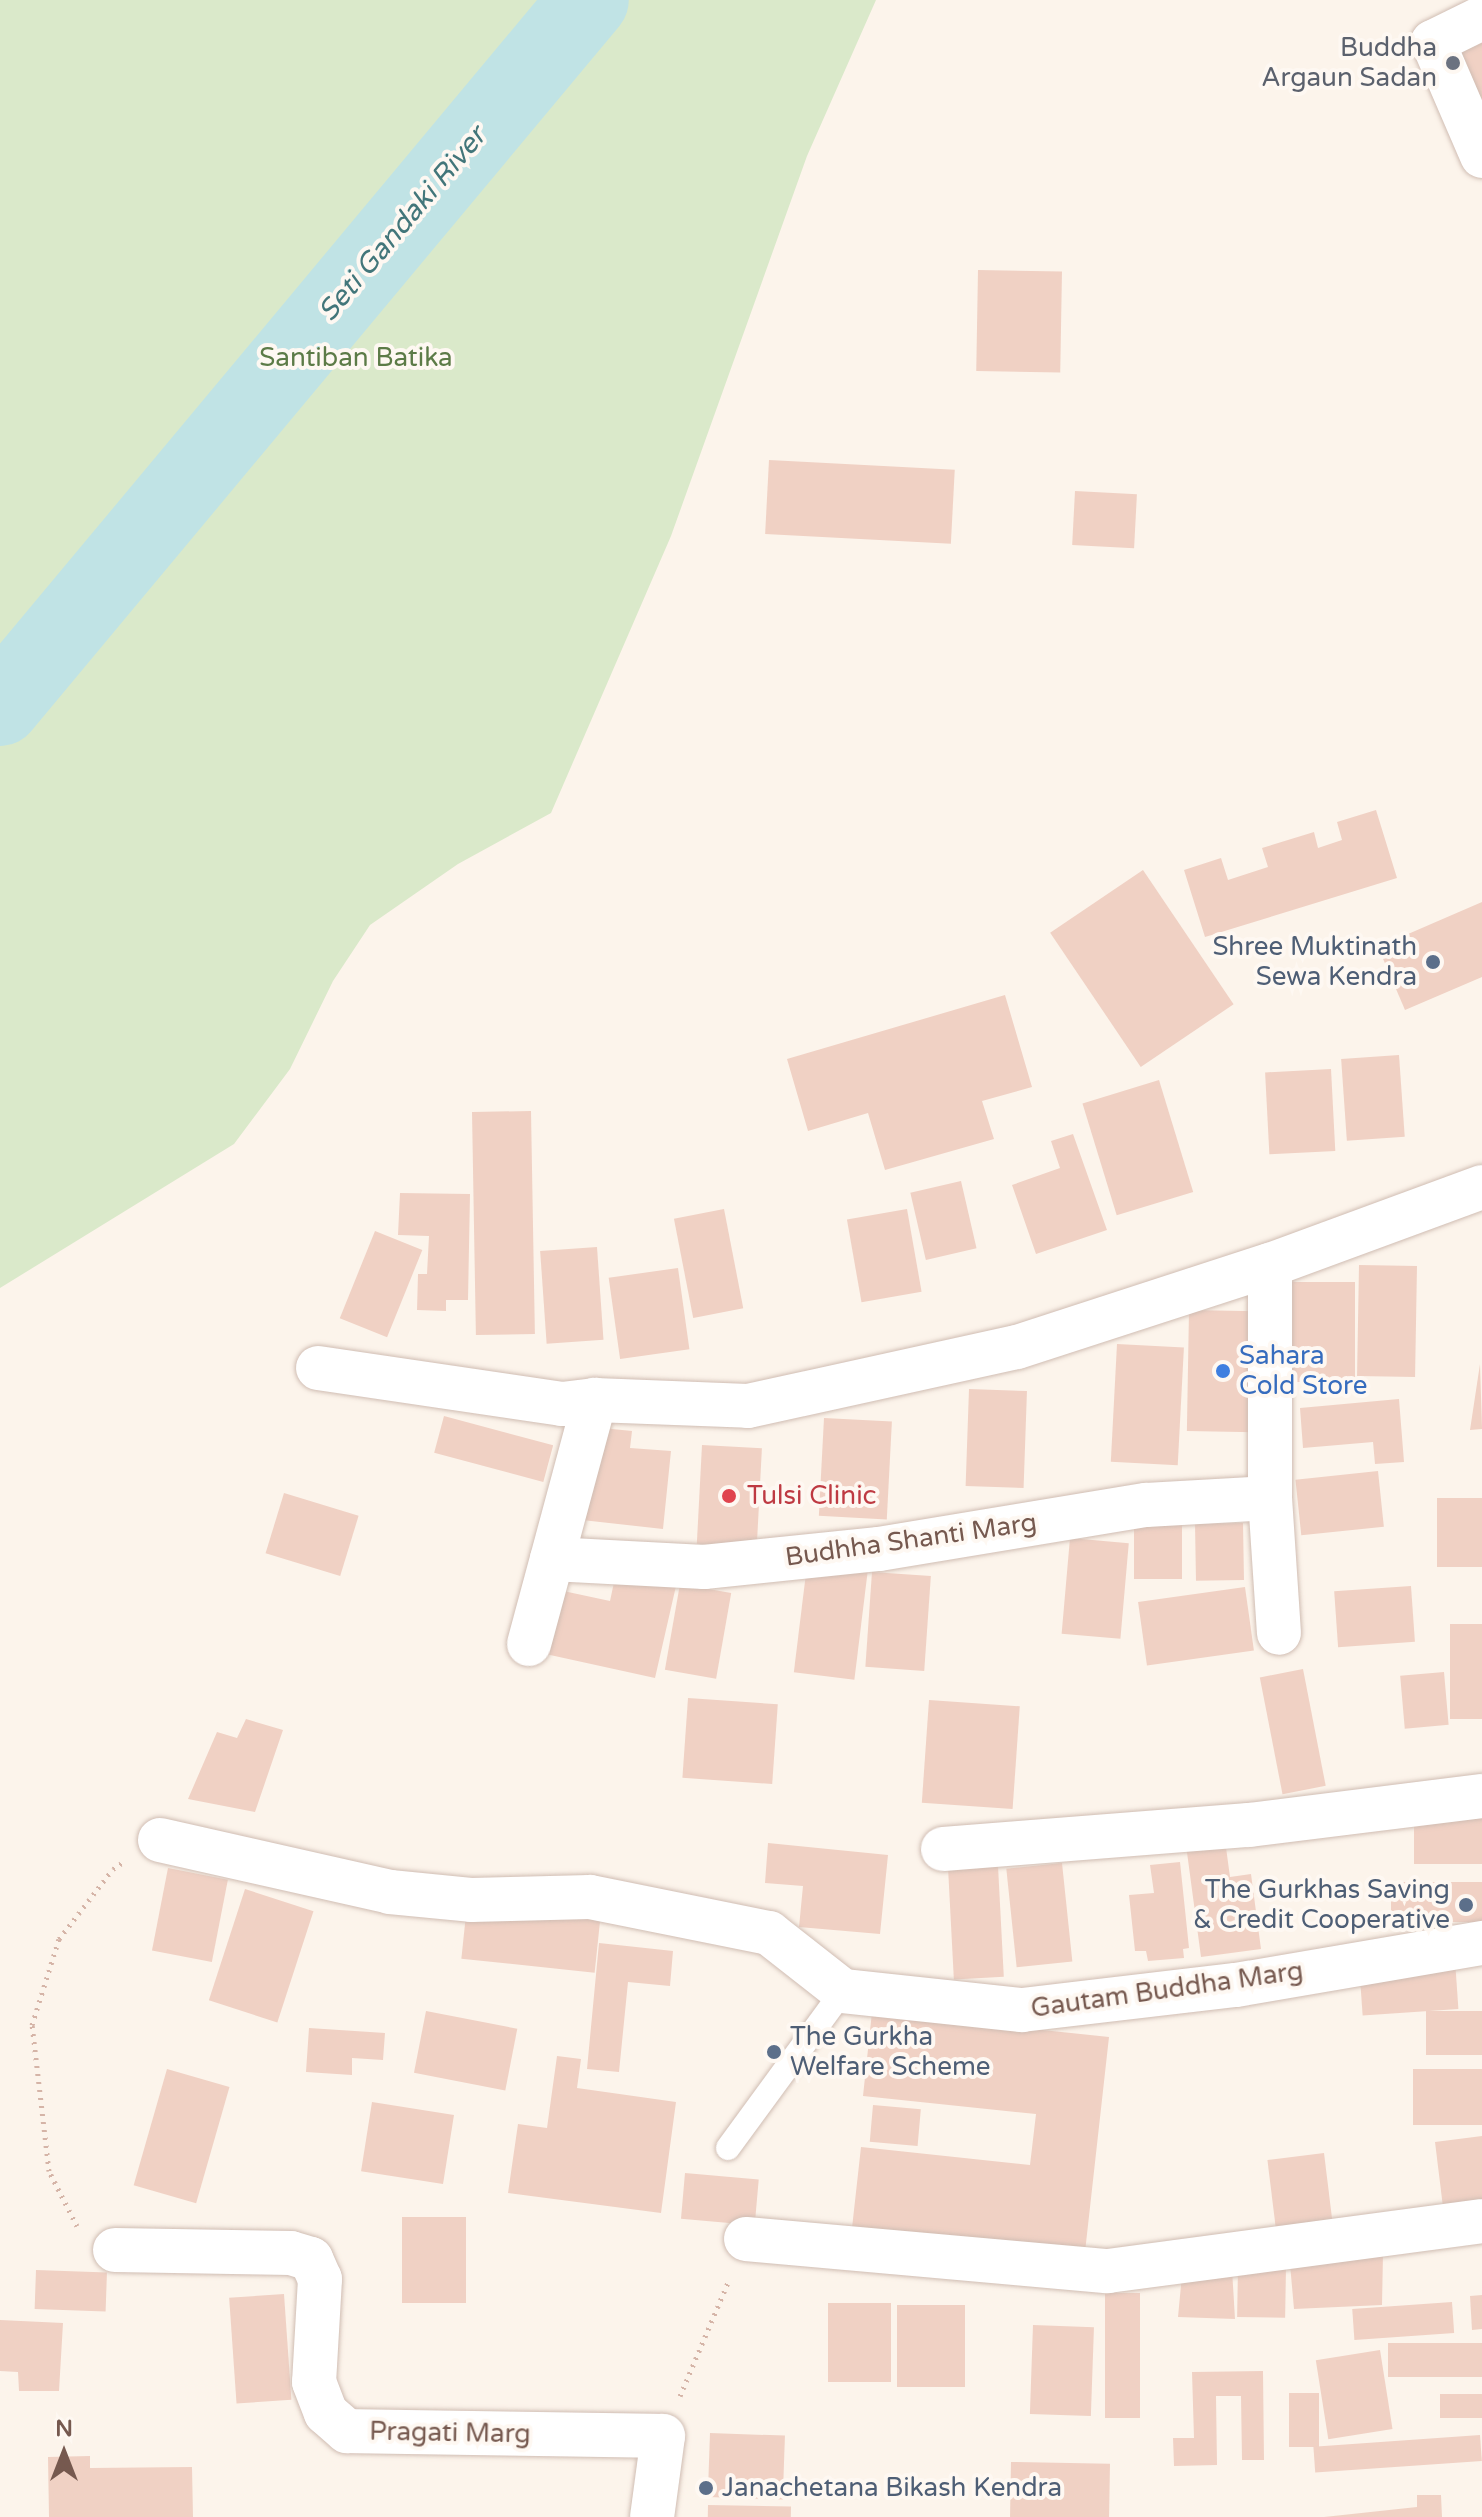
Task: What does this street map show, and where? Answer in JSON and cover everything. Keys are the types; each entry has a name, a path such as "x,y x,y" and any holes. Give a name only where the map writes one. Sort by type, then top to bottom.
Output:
{"street":[{"path":"1482,18 1433,42 1482,156"},
{"path":"318,1368 562,1404 595,1400 748,1406 1017,1347 1270,1265 1482,1187"},
{"path":"1270,1265 1270,1498 1279,1633"},
{"path":"529,1644 595,1400"},
{"name":"Budhha Shanti Marg","path":"552,1559 704,1567 879,1549 1146,1505 1270,1498"},
{"path":"943,1849 1249,1825 1482,1796"},
{"path":"160,1840 390,1892 471,1900 590,1897 769,1933 843,1991"},
{"name":"Gautam Buddha Marg","path":"843,1991 1022,2010 1236,1985 1422,1949 1482,1943"},
{"path":"746,2239 1108,2271 1482,2221"},
{"name":"Pragati Marg","path":"115,2250 291,2253 311,2259 320,2279 314,2382 326,2413 347,2431 663,2436"},
{"path":"652,2517 663,2436"}],"lane":[{"path":"728,2148 843,1991"}],"path":[{"path":"115,2250 75,2225 49,2171 32,2025 59,1939 113,1869 160,1840"},
{"path":"663,2436 746,2239"}],"green space":[{"name":"Santiban Batika","path":"0,0 876,0 807,156 671,536 551,813 458,864 370,925 333,981 290,1069 234,1144 0,1288"}],"building":[{"path":"1482,32 1482,123 1450,45"},
{"path":"978,270 1062,271 1060,372 976,371"},
{"path":"769,460 955,470 951,544 765,534"},
{"path":"1075,491 1137,494 1134,548 1072,545"},
{"path":"1376,810 1397,878 1205,937 1184,870 1221,858 1228,880 1268,867 1262,848 1314,832 1318,848 1342,840 1337,822"},
{"path":"1143,870 1234,1004 1141,1067 1050,933"},
{"name":"Shree Muktinath Sewa Kendra","path":"1482,902 1482,977 1405,1010 1378,947"},
{"path":"1005,995 1032,1087 982,1101 994,1139 885,1170 868,1113 808,1131 787,1059"},
{"path":"1399,1055 1405,1137 1347,1141 1341,1059"},
{"path":"1331,1069 1335,1151 1269,1154 1265,1072"},
{"path":"1159,1080 1193,1192 1117,1215 1082,1103"},
{"path":"531,1111 535,1334 476,1335 472,1112"},
{"path":"1073,1134 1107,1230 1036,1254 1012,1185 1060,1168 1051,1141"},
{"path":"961,1181 977,1248 926,1260 910,1193"},
{"path":"400,1193 470,1194 468,1300 446,1300 446,1311 417,1310 418,1274 427,1274 429,1236 398,1235"},
{"path":"724,1209 743,1308 693,1318 674,1219"},
{"path":"907,1209 922,1292 862,1302 847,1220"},
{"path":"375,1231 422,1250 387,1337 340,1318"},
{"path":"597,1247 603,1340 547,1344 540,1251"},
{"path":"1359,1265 1417,1266 1415,1377 1357,1376"},
{"path":"678,1268 689,1349 620,1359 609,1278"},
{"path":"1290,1282 1355,1282 1355,1382 1290,1382"},
{"name":"Sahara Cold Store","path":"1189,1310 1257,1311 1255,1432 1187,1431"},
{"path":"1117,1344 1184,1348 1178,1465 1111,1462"},
{"path":"1480,1364 1482,1429 1470,1430"},
{"path":"969,1389 1027,1391 1024,1488 966,1486"},
{"path":"1399,1399 1404,1462 1375,1464 1373,1442 1303,1448 1300,1408"},
{"path":"444,1416 553,1445 543,1482 434,1453"},
{"path":"824,1418 892,1422 887,1519 819,1516"},
{"path":"592,1427 632,1431 630,1448 671,1451 663,1529 582,1520"},
{"name":"Tulsi Clinic","path":"702,1445 762,1448 757,1547 697,1544"},
{"path":"1378,1471 1384,1527 1301,1535 1295,1480"},
{"path":"284,1493 359,1516 340,1576 266,1553"},
{"path":"1437,1498 1482,1498 1482,1567 1437,1567"},
{"path":"1134,1519 1182,1519 1182,1579 1134,1579"},
{"path":"1243,1523 1244,1580 1196,1581 1195,1524"},
{"path":"1070,1538 1129,1543 1120,1639 1062,1634"},
{"path":"807,1565 868,1572 854,1680 794,1672"},
{"path":"872,1572 931,1576 924,1671 865,1667"},
{"path":"616,1573 676,1586 655,1678 541,1653 554,1589 610,1601"},
{"path":"680,1584 731,1593 716,1679 665,1670"},
{"path":"1411,1586 1415,1642 1338,1647 1334,1591"},
{"path":"1245,1587 1254,1650 1147,1665 1138,1602"},
{"path":"1450,1624 1482,1624 1482,1719 1450,1719"},
{"path":"1303,1669 1326,1786 1283,1794 1260,1677"},
{"path":"1444,1672 1449,1725 1405,1729 1400,1676"},
{"path":"688,1698 778,1704 772,1784 682,1778"},
{"path":"929,1700 1020,1706 1013,1809 922,1803"},
{"path":"246,1719 283,1730 255,1812 188,1799 217,1732 237,1738"},
{"path":"1414,1808 1482,1808 1482,1864 1414,1864"},
{"path":"1225,1840 1230,1877 1251,1874 1261,1949 1201,1957 1186,1845"},
{"path":"768,1843 888,1855 880,1934 799,1927 803,1886 765,1883"},
{"path":"1180,1862 1189,1948 1183,1949 1184,1958 1148,1961 1146,1951 1135,1951 1129,1895 1154,1893 1150,1865"},
{"path":"1062,1863 1072,1961 1017,1967 1006,1869"},
{"path":"998,1866 1004,1977 954,1979 948,1869"},
{"path":"168,1868 228,1880 212,1962 152,1950"},
{"path":"1391,1882 1482,1882 1482,1922 1391,1922"},
{"path":"245,1889 313,1911 277,2023 209,2000"},
{"path":"467,1905 600,1919 595,1973 461,1959"},
{"path":"599,1943 673,1951 670,1986 628,1982 619,2072 587,2069"},
{"path":"1455,1960 1458,2009 1363,2016 1359,1967"},
{"path":"426,2011 517,2029 505,2091 414,2073"},
{"path":"1426,2011 1482,2011 1482,2055 1426,2055"},
{"path":"872,2012 1109,2037 1085,2252 852,2228 861,2147 1030,2165 1036,2114 863,2096"},
{"path":"309,2028 385,2033 383,2060 352,2058 352,2075 306,2072"},
{"path":"557,2056 581,2059 577,2088 676,2102 661,2213 508,2193 518,2124 547,2128"},
{"path":"167,2069 229,2087 196,2203 134,2185"},
{"path":"1413,2069 1482,2069 1482,2125 1413,2125"},
{"path":"372,2102 454,2115 443,2184 361,2171"},
{"path":"873,2105 921,2109 918,2146 870,2142"},
{"path":"1482,2136 1482,2202 1443,2207 1435,2142"},
{"path":"1324,2153 1332,2220 1276,2227 1267,2160"},
{"path":"685,2173 759,2179 755,2225 681,2219"},
{"path":"402,2217 466,2217 466,2303 402,2303"},
{"path":"1383,2254 1382,2305 1294,2309 1290,2264"},
{"path":"1238,2267 1286,2268 1285,2318 1237,2317"},
{"path":"1232,2269 1235,2319 1178,2317 1182,2275"},
{"path":"36,2270 107,2272 106,2311 35,2309"},
{"path":"1105,2293 1140,2293 1140,2418 1105,2418"},
{"path":"284,2294 291,2400 237,2404 229,2298"},
{"path":"1482,2295 1482,2329 1472,2330 1470,2296"},
{"path":"1452,2302 1454,2333 1354,2340 1352,2309"},
{"path":"828,2303 891,2303 891,2382 828,2382"},
{"path":"897,2305 965,2305 965,2387 897,2387"},
{"path":"0,2320 63,2323 59,2391 19,2391 18,2372 0,2371"},
{"path":"1033,2325 1094,2327 1091,2416 1030,2414"},
{"path":"1388,2343 1482,2343 1482,2377 1388,2377"},
{"path":"1380,2350 1393,2429 1328,2439 1316,2360"},
{"path":"1263,2371 1264,2460 1242,2460 1241,2396 1216,2396 1217,2465 1174,2466 1173,2438 1194,2438 1192,2372"},
{"path":"1289,2393 1319,2393 1319,2447 1289,2447"},
{"path":"1440,2394 1482,2394 1482,2418 1440,2418"},
{"path":"710,2433 785,2436 783,2500 708,2497"},
{"path":"1480,2435 1482,2461 1315,2473 1313,2447"},
{"path":"90,2456 90,2468 192,2467 193,2517 49,2517 48,2457"},
{"path":"1011,2462 1110,2464 1109,2517 1010,2517"},
{"path":"1417,2495 1441,2495 1442,2517 1324,2517 1417,2507"},
{"path":"708,2505 791,2506 791,2517 708,2517"}],"waterway":[{"name":"Seti Gandaki River","path":"0,706 589,0"}],"place":[{"name":"Buddha Argaun Sadan","path":"1453,63"},
{"name":"Shree Muktinath Sewa Kendra","path":"1433,962"},
{"name":"Sahara Cold Store","path":"1223,1371"},
{"name":"Tulsi Clinic","path":"729,1496"},
{"name":"The Gurkhas Saving & Credit Cooperative","path":"1466,1905"},
{"name":"The Gurkha Welfare Scheme","path":"774,2052"},
{"name":"Janachetana Bikash Kendra","path":"706,2488"}]}
